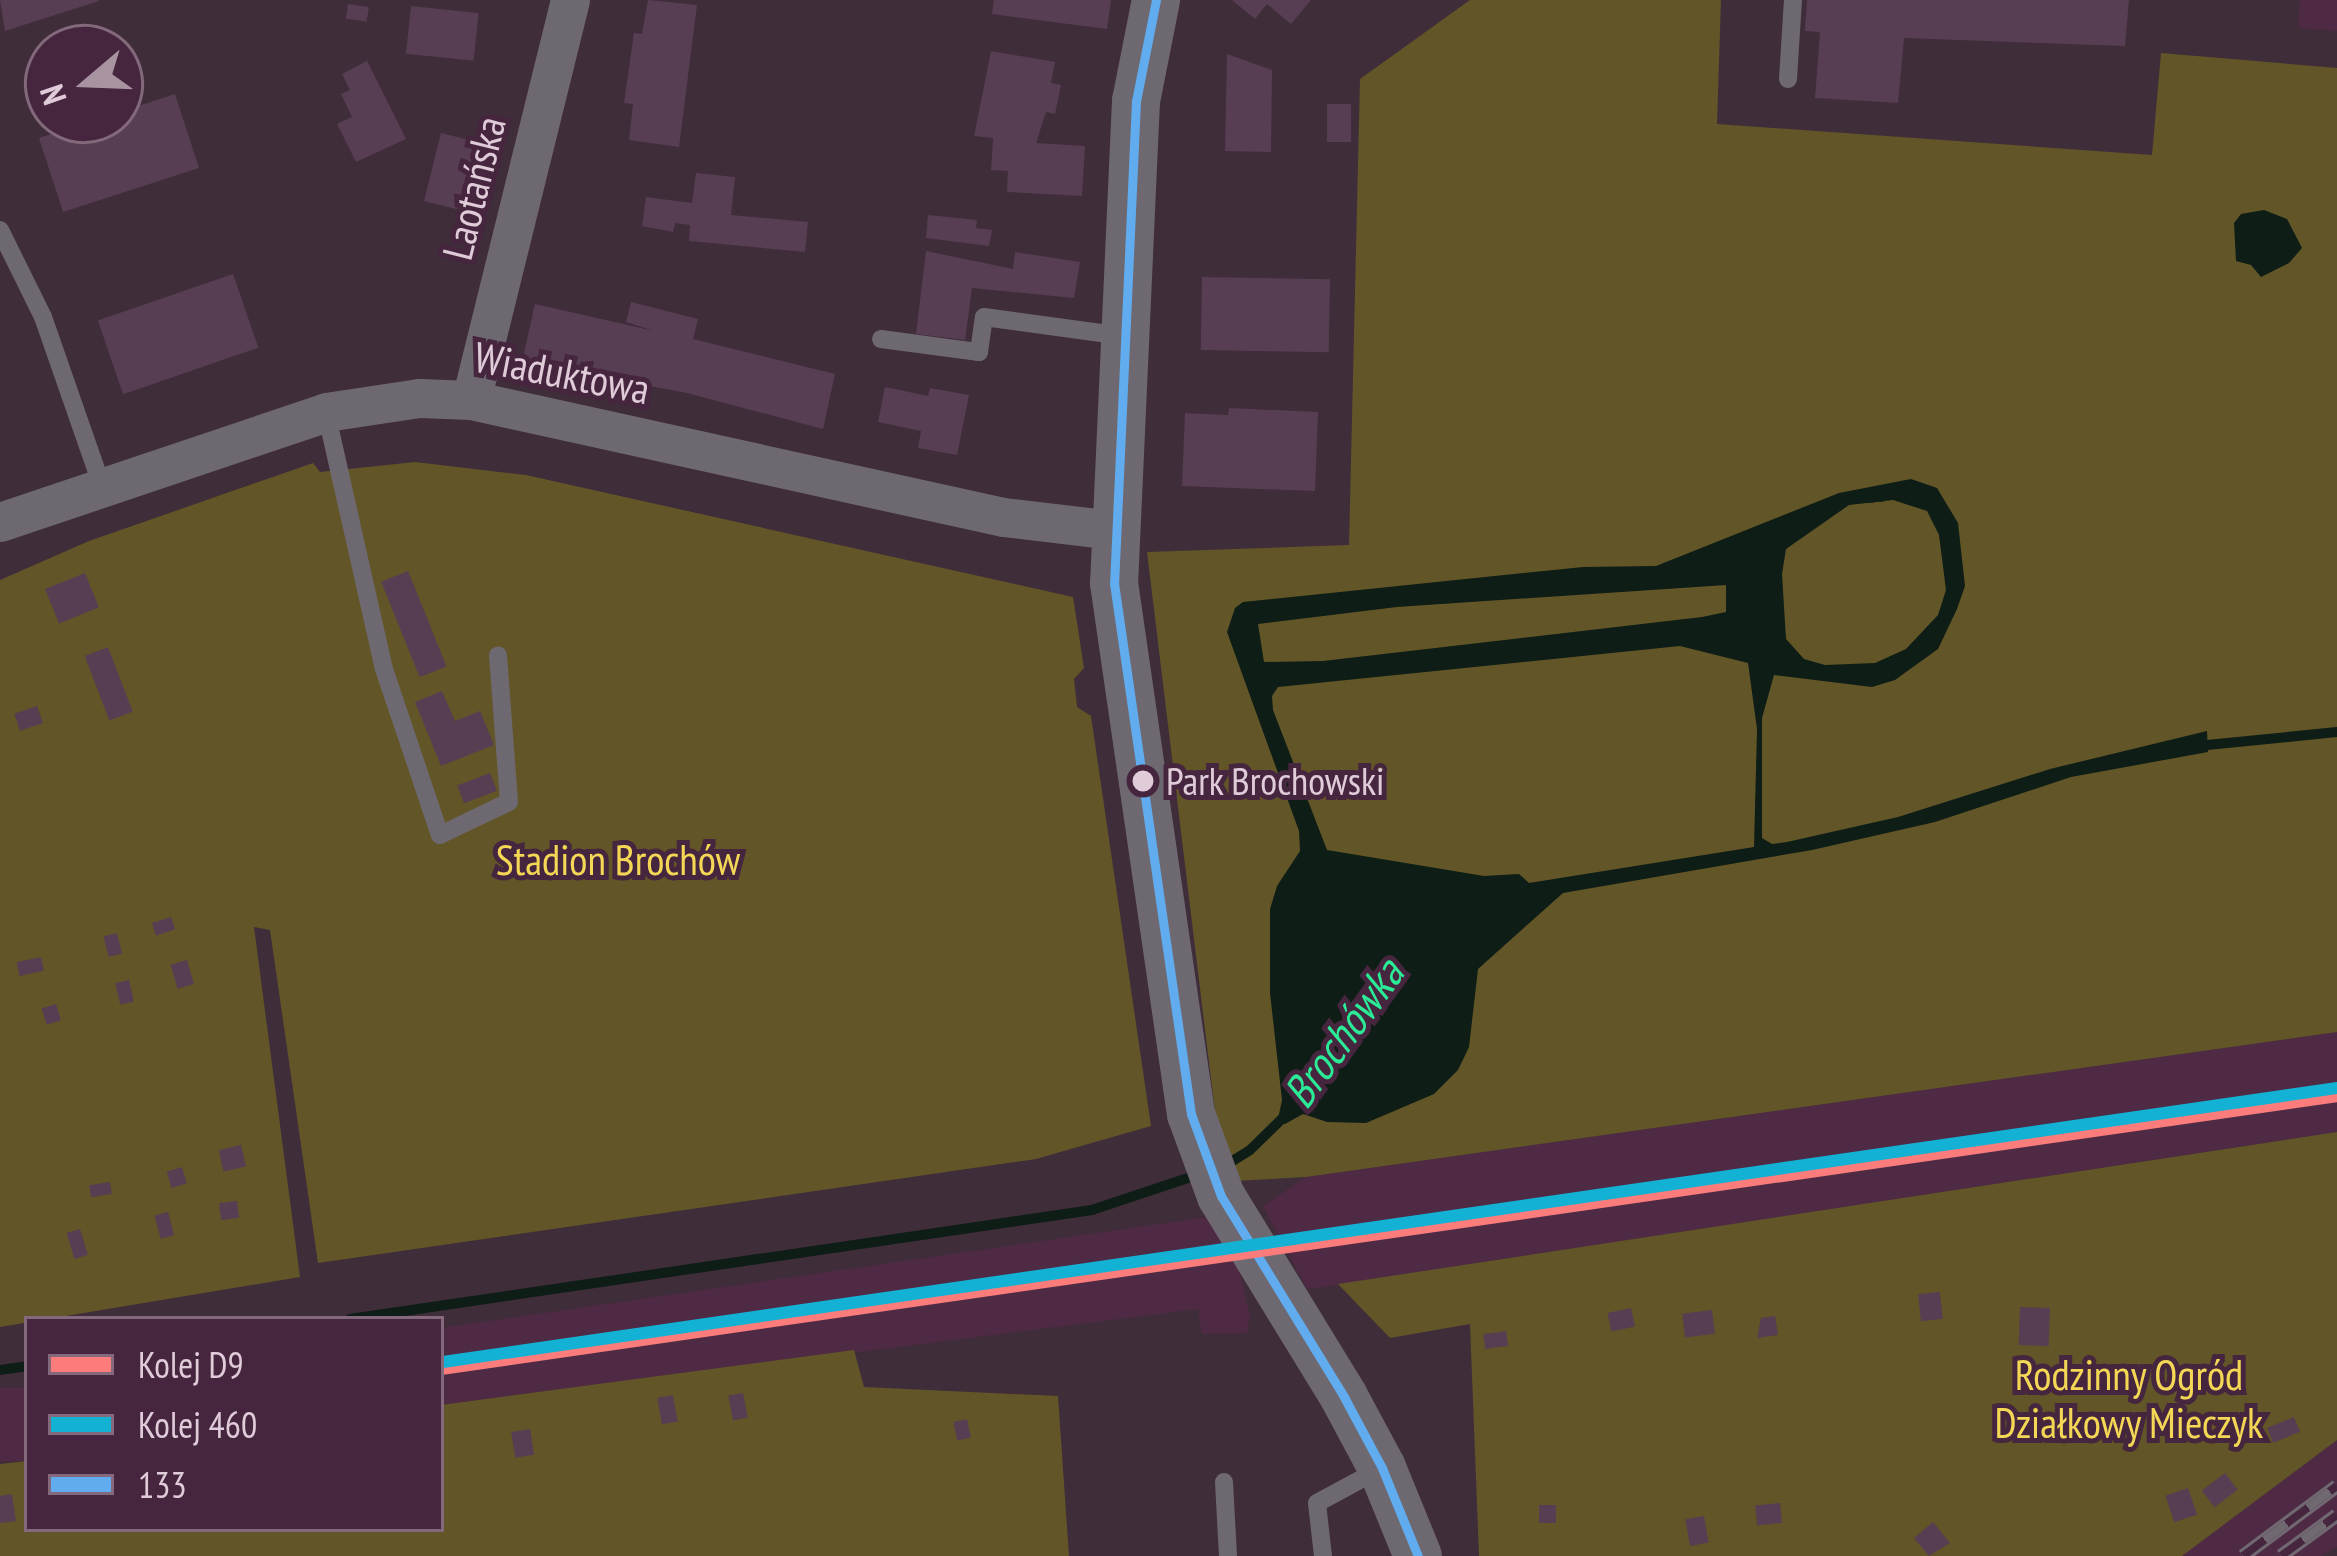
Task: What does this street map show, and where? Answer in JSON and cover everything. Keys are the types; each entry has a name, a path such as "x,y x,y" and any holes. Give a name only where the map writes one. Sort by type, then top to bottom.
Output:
{"street":[{"name":"Laotańska","path":"471,400 570,0"},
{"path":"1156,0 1136,101 1114,530 1122,658 1199,1146 1228,1207 1382,1468 1418,1556"},
{"name":"Wiaduktowa","path":"0,522 326,412 419,398 471,400 1003,517 1114,530"}],"lane":[{"path":"1788,79 1793,0"},
{"path":"0,230 43,317 102,486"},
{"path":"881,339 980,352 984,317 1123,336"},
{"path":"326,412 384,669 440,835 509,802 498,655"},
{"path":"1323,1556 1317,1503 1382,1468"},
{"path":"1224,1482 1228,1556"}],"shaded area":[{"path":"2300,0 2337,0 2337,31 2298,28"},
{"path":"2337,1032 2337,1132 1307,1289 1263,1206 1306,1177"},
{"path":"1208,1217 1238,1266 1250,1315 1247,1333 1202,1334 1198,1309 444,1405 444,1328"},
{"path":"0,1388 24,1388 24,1461 0,1461"},
{"path":"2337,1440 2337,1547 2321,1556 2182,1556"}],"green space":[{"name":"Park Brochowski","path":"1470,0 1721,0 1717,124 2152,155 2161,53 2337,68 2337,1032 1306,1177 1234,1181 1220,1153 1147,552 1349,545 1360,79"},
{"name":"Stadion Brochów","path":"415,462 526,475 1073,597 1084,668 1074,679 1077,707 1091,716 1151,1126 1036,1159 318,1263 270,930 254,927 300,1277 66,1316 24,1316 24,1323 0,1327 0,580 89,541 313,463 320,472"},
{"name":"Rodzinny Ogród Działkowy Mieczyk","path":"2337,1132 2337,1440 2182,1556 1479,1556 1470,1324 1390,1338 1338,1284"},
{"path":"854,1350 864,1387 1058,1396 1069,1556 0,1556 0,1464 24,1461 24,1532 444,1532 444,1405"}],"water":[{"path":"2264,210 2287,219 2302,248 2289,263 2261,277 2251,265 2236,261 2234,223 2241,214"},
{"path":"1911,479 1937,488 1958,523 1965,586 1938,649 1895,680 1872,687 1774,675 1762,718 1762,838 1772,844 1787,842 1898,817 2050,769 2207,731 2208,752 2071,777 1935,822 1812,850 1563,893 1478,969 1469,1047 1458,1070 1434,1094 1366,1123 1327,1122 1303,1114 1285,1124 1278,1119 1282,1100 1270,993 1270,909 1277,886 1300,851 1299,831 1227,632 1235,608 1243,602 1583,567 1656,566 1839,493","holes":["1893,500 1927,511 1939,535 1946,590 1938,615 1906,649 1875,663 1825,665 1804,659 1786,639 1782,574 1786,549 1849,505","1726,585 1726,612 1702,617 1323,661 1264,662 1258,624 1397,607","1680,646 1748,663 1757,729 1754,847 1529,883 1519,874 1484,876 1327,850 1273,710 1272,696 1278,687"]}],"building":[{"path":"0,0 99,1 24,24 5,31"},
{"path":"648,0 697,5 679,147 629,140 633,104 624,103 634,33 642,34"},
{"path":"994,0 1111,0 1107,29 992,14"},
{"path":"1232,0 1311,0 1291,24 1267,4 1255,19"},
{"path":"1807,0 2129,0 2125,46 1904,38 1898,103 1815,98 1820,32 1805,31"},
{"path":"348,4 369,7 367,22 346,19"},
{"path":"411,6 479,13 474,61 406,54"},
{"path":"991,51 1055,62 1051,83 1061,85 1055,114 1046,112 1036,143 1085,146 1082,196 1007,192 1008,171 991,170 993,138 974,136"},
{"path":"1227,54 1272,70 1271,152 1225,151"},
{"path":"367,61 406,139 356,162 337,124 352,117 341,94 350,90 342,74"},
{"path":"175,94 199,168 63,212 41,144 144,144 144,104"},
{"path":"1327,104 1351,104 1351,142 1327,142"},
{"path":"441,133 490,145 473,213 424,201"},
{"path":"696,173 735,177 731,215 808,222 805,252 689,241 690,225 675,223 673,232 642,226 646,197 692,203"},
{"path":"928,215 977,220 976,228 992,230 989,246 926,238"},
{"path":"926,251 1013,269 1015,252 1080,262 1074,298 972,288 965,340 916,334"},
{"path":"233,274 258,348 123,394 98,321"},
{"path":"1202,277 1330,279 1329,352 1201,350"},
{"path":"631,302 698,319 693,339 835,374 823,429 687,393 522,362 535,304 654,331 626,322"},
{"path":"885,387 928,396 930,388 969,395 957,455 918,448 921,431 878,422"},
{"path":"1229,408 1318,412 1315,491 1182,486 1185,413 1228,415"},
{"path":"408,571 447,666 420,677 381,582"},
{"path":"85,573 99,607 59,623 45,589"},
{"path":"108,647 133,711 109,720 85,656"},
{"path":"442,691 455,721 480,711 494,745 441,766 415,702"},
{"path":"37,706 43,723 20,731 14,714"},
{"path":"490,773 497,791 464,803 457,786"},
{"path":"171,917 175,929 156,936 152,923"},
{"path":"117,933 122,953 108,957 103,936"},
{"path":"41,957 44,971 19,976 17,962"},
{"path":"187,960 194,984 178,989 171,965"},
{"path":"129,980 134,1001 120,1005 115,983"},
{"path":"56,1004 61,1020 47,1025 42,1008"},
{"path":"241,1145 246,1166 224,1172 219,1150"},
{"path":"182,1167 187,1183 172,1188 167,1172"},
{"path":"110,1182 112,1194 91,1197 89,1185"},
{"path":"237,1201 239,1218 221,1220 219,1203"},
{"path":"168,1212 174,1235 161,1239 154,1216"},
{"path":"80,1229 88,1255 75,1259 67,1233"},
{"path":"1940,1292 1943,1319 1921,1321 1918,1294"},
{"path":"2020,1307 2050,1308 2049,1346 2019,1345"},
{"path":"1631,1308 1635,1327 1611,1332 1608,1313"},
{"path":"1712,1310 1715,1334 1685,1337 1682,1314"},
{"path":"1775,1316 1778,1335 1757,1338 1761,1318"},
{"path":"1506,1331 1508,1346 1485,1349 1483,1334"},
{"path":"743,1393 748,1418 733,1420 728,1396"},
{"path":"673,1395 678,1422 662,1424 657,1398"},
{"path":"2294,1417 2300,1432 2273,1443 2267,1428"},
{"path":"967,1419 971,1438 957,1440 953,1422"},
{"path":"530,1429 534,1455 515,1458 511,1432"},
{"path":"2225,1473 2238,1490 2214,1507 2202,1490"},
{"path":"2188,1488 2197,1514 2174,1522 2165,1496"},
{"path":"12,1494 16,1521 0,1523 0,1496"},
{"path":"1780,1503 1782,1523 1757,1526 1755,1506"},
{"path":"1539,1505 1556,1505 1556,1523 1539,1523"},
{"path":"1704,1516 1709,1543 1690,1546 1685,1519"},
{"path":"1933,1522 1950,1543 1929,1556 1914,1538"}],"waterway":[{"name":"Brochówka","path":"2197,746 2337,732"},
{"name":"Brochówka","path":"1226,1165 1250,1150 1289,1112"},
{"name":"Brochówka","path":"370,1316 1092,1210 1203,1173"},
{"name":"Brochówka","path":"0,1370 24,1366"}],"railway":[{"path":"2243,1556 2337,1486"},
{"path":"2281,1556 2337,1515"}],"rail line":[{"name":"460","path":"444,1362 2337,1088"},
{"name":"D9","path":"444,1369 2337,1096"}],"transit line":[{"name":"133","path":"1156,0 1136,101 1114,583 1191,1114 1221,1196 1344,1397 1382,1468 1418,1556"}],"place":[{"name":"Park Brochowski","path":"1143,781"}]}
